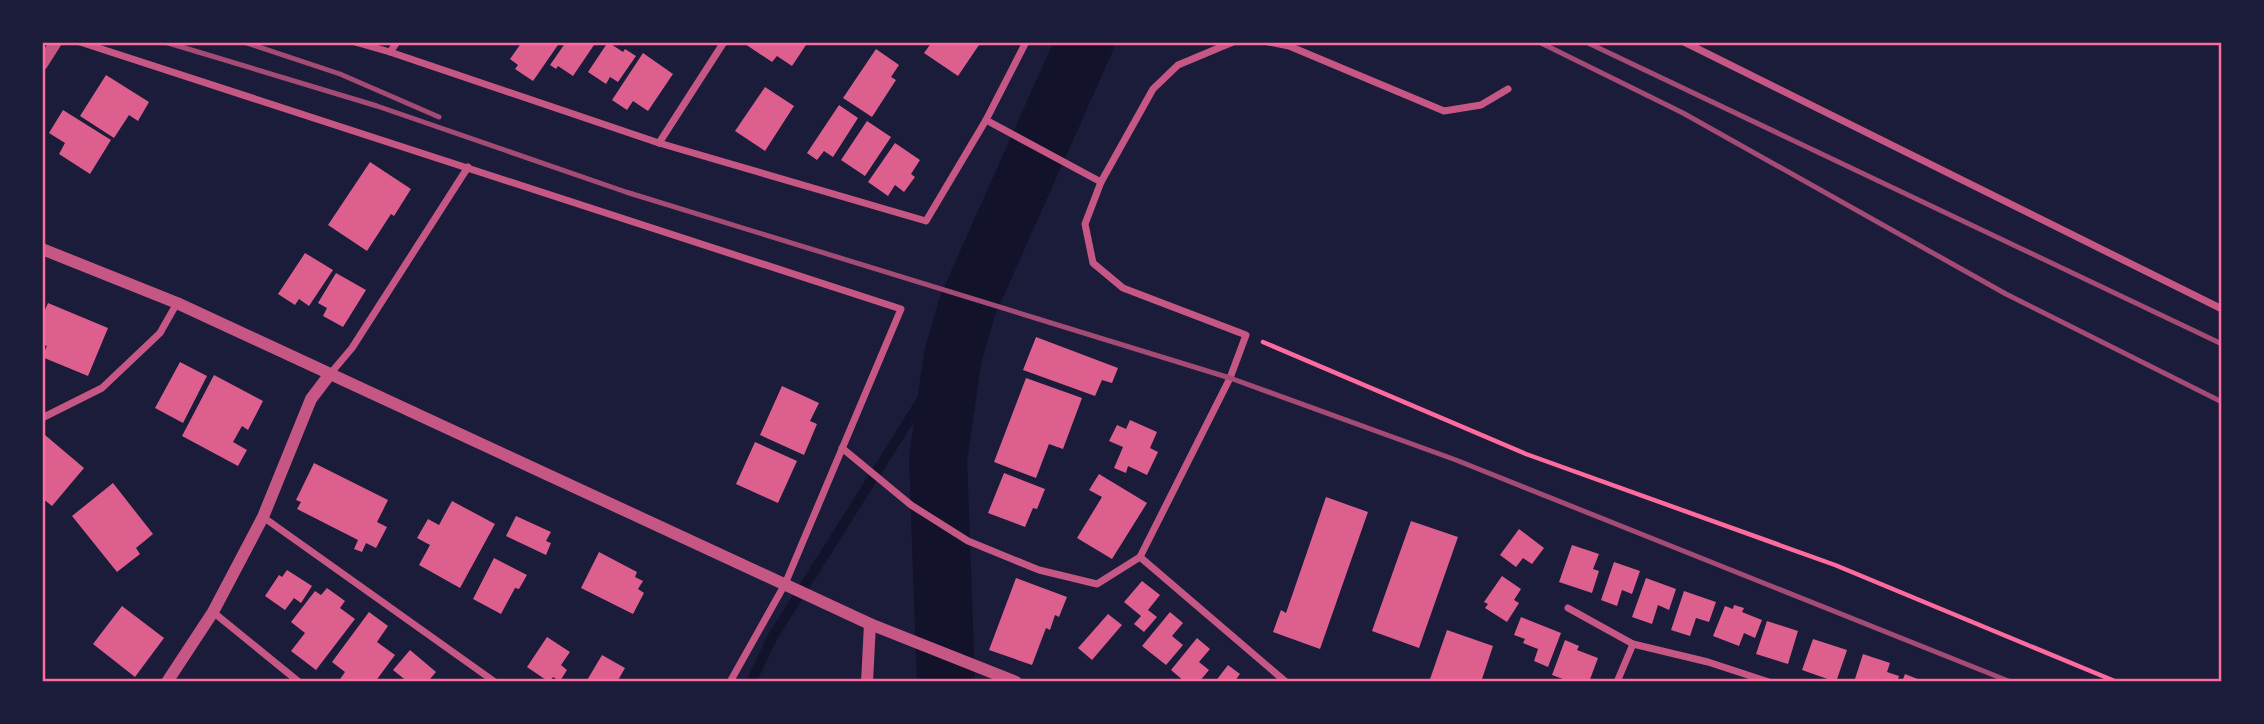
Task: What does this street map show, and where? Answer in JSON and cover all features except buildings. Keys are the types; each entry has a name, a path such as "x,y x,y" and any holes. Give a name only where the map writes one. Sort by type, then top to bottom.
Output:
{"street":[{"path":"42,64 56,42"},
{"path":"80,42 901,309 785,584 730,682"},
{"path":"355,42 659,143 926,221 986,120 1026,42"},
{"path":"390,52 397,42"},
{"path":"659,143 724,42"},
{"path":"842,448 911,505 968,541 1039,570 1097,584 1140,557 1230,378 1246,335 1123,288 1093,262 1085,224 1101,181 1153,89 1178,65 1233,42"},
{"path":"1269,42 1289,46 1444,111 1481,105 1508,89"},
{"path":"1684,42 2222,309"},
{"path":"986,120 1101,181"},
{"path":"167,682 213,612 263,517 311,399 352,348 468,167"},
{"path":"42,249 177,303 870,625 1016,682"},
{"path":"42,418 102,388 160,333 177,303"},
{"path":"263,517 495,682"},
{"path":"1140,557 1286,682"},
{"path":"1568,608 1633,645 1708,662 1769,682"},
{"path":"213,612 299,682"},
{"path":"867,682 870,625"},
{"path":"1617,682 1633,645"}],"path":[{"path":"1246,335 1526,454 1835,565 2117,682"}],"waterway":[{"path":"946,682 938,459 953,356 967,307 1085,42"},
{"path":"751,682 772,638 955,347"}],"railway":[{"path":"165,42 377,106 626,192 1230,378 1456,460 2011,682"},
{"path":"244,42 340,74 439,117"},
{"path":"1539,42 1683,113 2006,294 2222,402"},
{"path":"1586,42 2222,344"}]}
